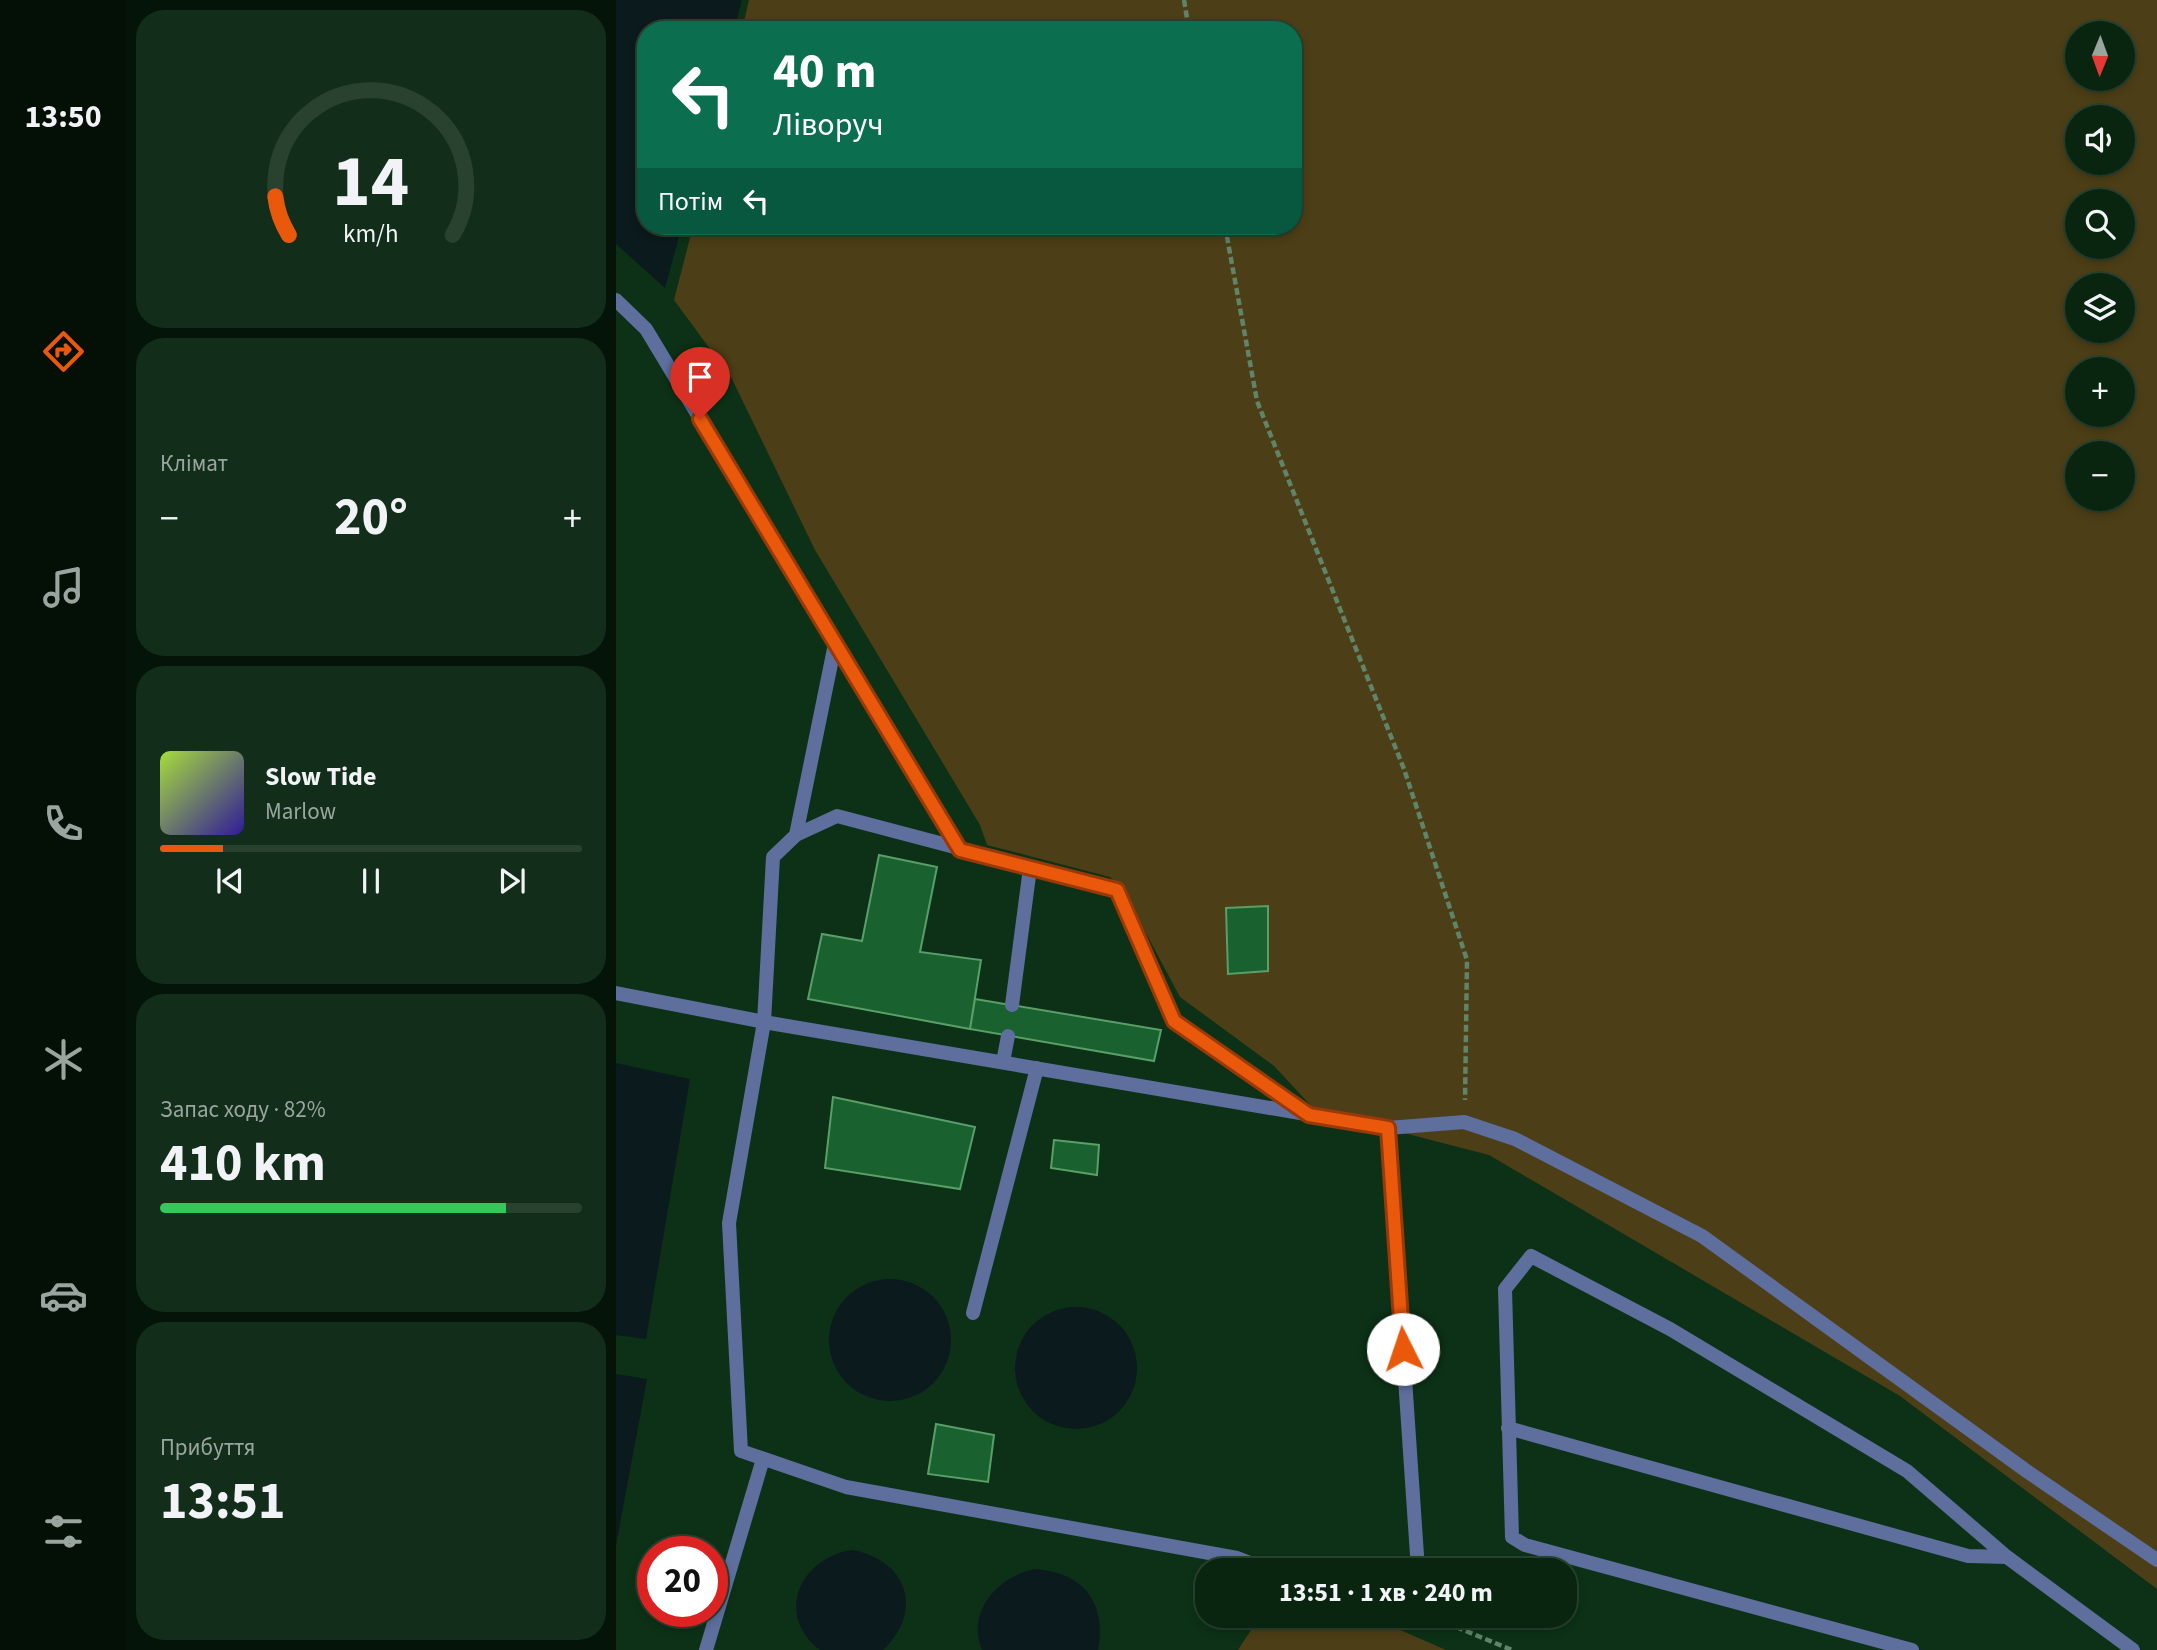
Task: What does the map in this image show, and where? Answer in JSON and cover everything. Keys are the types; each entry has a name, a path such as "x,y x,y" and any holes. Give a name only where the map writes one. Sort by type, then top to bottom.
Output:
{"lane":[{"path":"616,300 646,329 960,850"},
{"path":"796,835 835,644"},
{"path":"1237,1558 846,1487 741,1451 729,1223 764,1022 773,857 796,835 837,817 1117,890 1174,1021 1309,1115"},
{"path":"1012,1004 1030,868"},
{"path":"616,993 764,1022 1388,1128 1464,1122 1515,1139 1702,1236 2028,1472 2157,1560"},
{"path":"1003,1062 1008,1036"},
{"path":"973,1313 1037,1068"},
{"path":"1388,1128 1417,1558"},
{"path":"1912,1650 1525,1545 1512,1536 1505,1289 1531,1256 1670,1329 1907,1471 2007,1557 2133,1650"},
{"path":"1508,1428 1968,1556 2007,1557"},
{"path":"706,1650 763,1459"}],"path":[{"path":"1184,0 1188,21"},
{"path":"1227,235 1256,401 1404,769 1467,960 1464,1122"},
{"path":"1459,1628 1512,1650"}],"shaded area":[{"path":"616,0 742,0 736,21 637,21 637,235 680,235 665,288 616,244"},
{"path":"749,0 2157,0 2157,1589 1900,1396 1489,1155 1315,1110 1274,1066 1180,997 1125,894 1110,877 987,845 980,825 815,550 732,379 674,300 691,235 1302,235 1302,21 744,21"},
{"path":"616,1063 690,1079 646,1339 616,1335"},
{"path":"890,1279 913,1284 933,1297 946,1317 951,1340 946,1363 933,1383 913,1396 890,1401 867,1396 847,1383 834,1363 829,1340 834,1317 847,1297 867,1284"},
{"path":"1076,1307 1099,1311 1119,1325 1133,1345 1137,1368 1133,1391 1119,1411 1099,1425 1076,1429 1053,1425 1033,1411 1019,1391 1015,1368 1019,1345 1033,1325 1053,1311"},
{"path":"616,1374 647,1379 616,1545"},
{"path":"853,1550 872,1556 887,1565 897,1576 904,1590 906,1604 903,1619 896,1635 883,1650 820,1650 806,1636 798,1621 796,1605 799,1590 807,1575 819,1564 834,1555"},
{"path":"1034,1569 1066,1576 1088,1593 1099,1618 1098,1650 982,1650 978,1622 988,1598 1008,1580"},
{"path":"1398,1629 1446,1650 1238,1650 1251,1630"}],"building":[{"path":"879,855 937,867 920,952 981,960 970,1029 808,999 822,934 862,941"},
{"path":"1268,906 1268,971 1228,974 1226,908"},
{"path":"975,999 1161,1030 1154,1061 970,1029"},
{"path":"833,1097 975,1127 960,1189 825,1168"},
{"path":"1054,1140 1099,1145 1097,1175 1051,1168"},
{"path":"936,1424 994,1435 988,1482 928,1474"}],"route":[{"path":"700,419 960,850 1117,890 1174,1021 1309,1115 1388,1128 1403,1349"}]}
